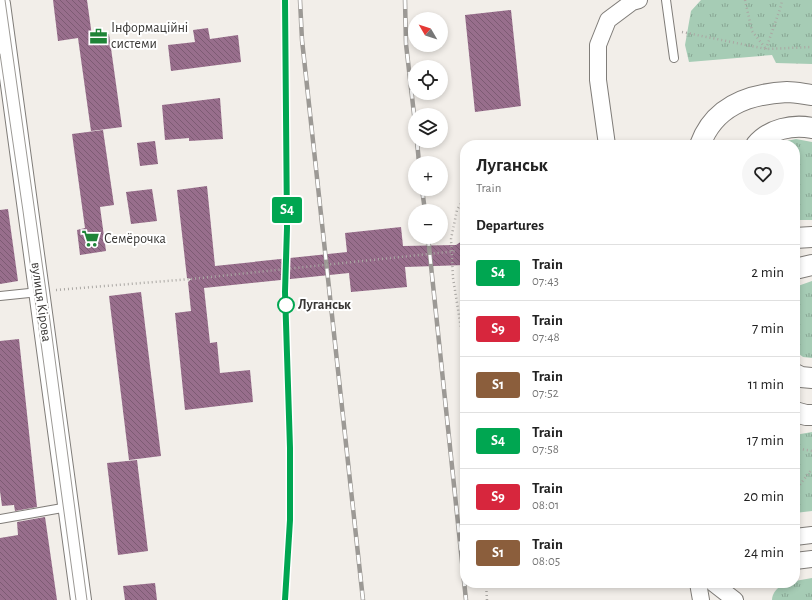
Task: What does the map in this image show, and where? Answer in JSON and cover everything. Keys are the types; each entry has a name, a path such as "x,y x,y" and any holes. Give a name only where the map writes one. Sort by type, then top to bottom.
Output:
{"street":[{"path":"605,140 598,80 598,45 608,20 632,2 638,0"},
{"name":"вулиця Кірова","path":"0,4 81,600"},
{"path":"702,140 705,132 719,114 737,102 759,96 788,92 812,95"},
{"path":"762,140 772,132 788,127 812,128"},
{"path":"800,376 812,378"},
{"path":"800,413 806,415 812,414"},
{"path":"800,537 812,536"},
{"path":"800,560 812,559"},
{"path":"699,588 700,600"},
{"path":"719,588 735,600"}],"lane":[{"path":"666,0 674,58"},
{"path":"0,296 39,292"},
{"path":"0,518 69,507"}],"path":[{"path":"745,0 752,31 766,49"},
{"path":"766,49 782,0"},
{"path":"670,29 766,49 812,47"},
{"path":"460,205 457,210 451,239 453,278 460,322"},
{"path":"39,292 191,279 457,251"},
{"path":"800,449 812,451"},
{"path":"800,485 812,469"},
{"path":"486,588 487,600"}],"green space":[{"path":"701,0 812,0 812,64 776,63 772,55 689,62 685,45 691,11"},
{"path":"796,139 812,142 812,220 800,220 800,140 791,140"},
{"path":"812,281 812,358 803,357 800,355 800,285"},
{"path":"812,432 812,511 800,512 800,434"},
{"path":"812,578 812,600 772,600 774,592 778,588 800,588 800,580"}],"building":[{"path":"53,0 87,0 92,36 109,34 122,127 91,131 78,38 58,41"},
{"path":"511,10 521,106 475,112 465,15"},
{"path":"208,28 210,39 238,35 241,62 171,71 168,45 195,42 193,30"},
{"path":"220,98 223,139 189,141 189,138 165,140 162,105"},
{"path":"103,130 114,205 100,207 106,251 80,255 77,230 85,228 72,134"},
{"path":"155,141 158,164 140,166 137,143"},
{"path":"207,186 215,266 347,252 345,233 401,227 403,246 456,245 460,242 460,265 405,267 407,287 351,292 349,273 204,288 210,343 217,342 220,373 250,370 253,402 185,410 175,313 191,311 188,282 191,279 187,278 177,190"},
{"path":"152,189 157,221 131,224 126,192"},
{"path":"8,209 18,281 0,284 0,210"},
{"path":"141,292 161,456 129,460 109,296"},
{"path":"19,339 37,507 15,511 14,505 2,506 0,491 0,341"},
{"path":"137,460 148,551 118,555 107,463"},
{"path":"45,517 57,600 0,600 0,538 18,535 17,522"},
{"path":"155,583 157,600 125,600 123,586"}],"tram line":[{"path":"5,0 46,291 87,600"},
{"path":"0,54 76,600"}],"railway":[{"path":"285,0 287,228 285,292 290,448 290,520 285,600"},
{"path":"300,0 302,40 363,600"},
{"path":"405,0 406,44 413,108"},
{"path":"418,148 418,156"},
{"path":"423,196 424,204"},
{"path":"429,244 460,543"},
{"path":"465,588 466,600"}],"train":[{"name":"S4","path":"285,0 287,228 285,292 290,448 290,520 285,600"}],"place":[{"name":"Інформаційні системи","path":"98,36"},
{"name":"Семёрочка","path":"91,239"},
{"name":"Луганськ","path":"286,305"}]}
